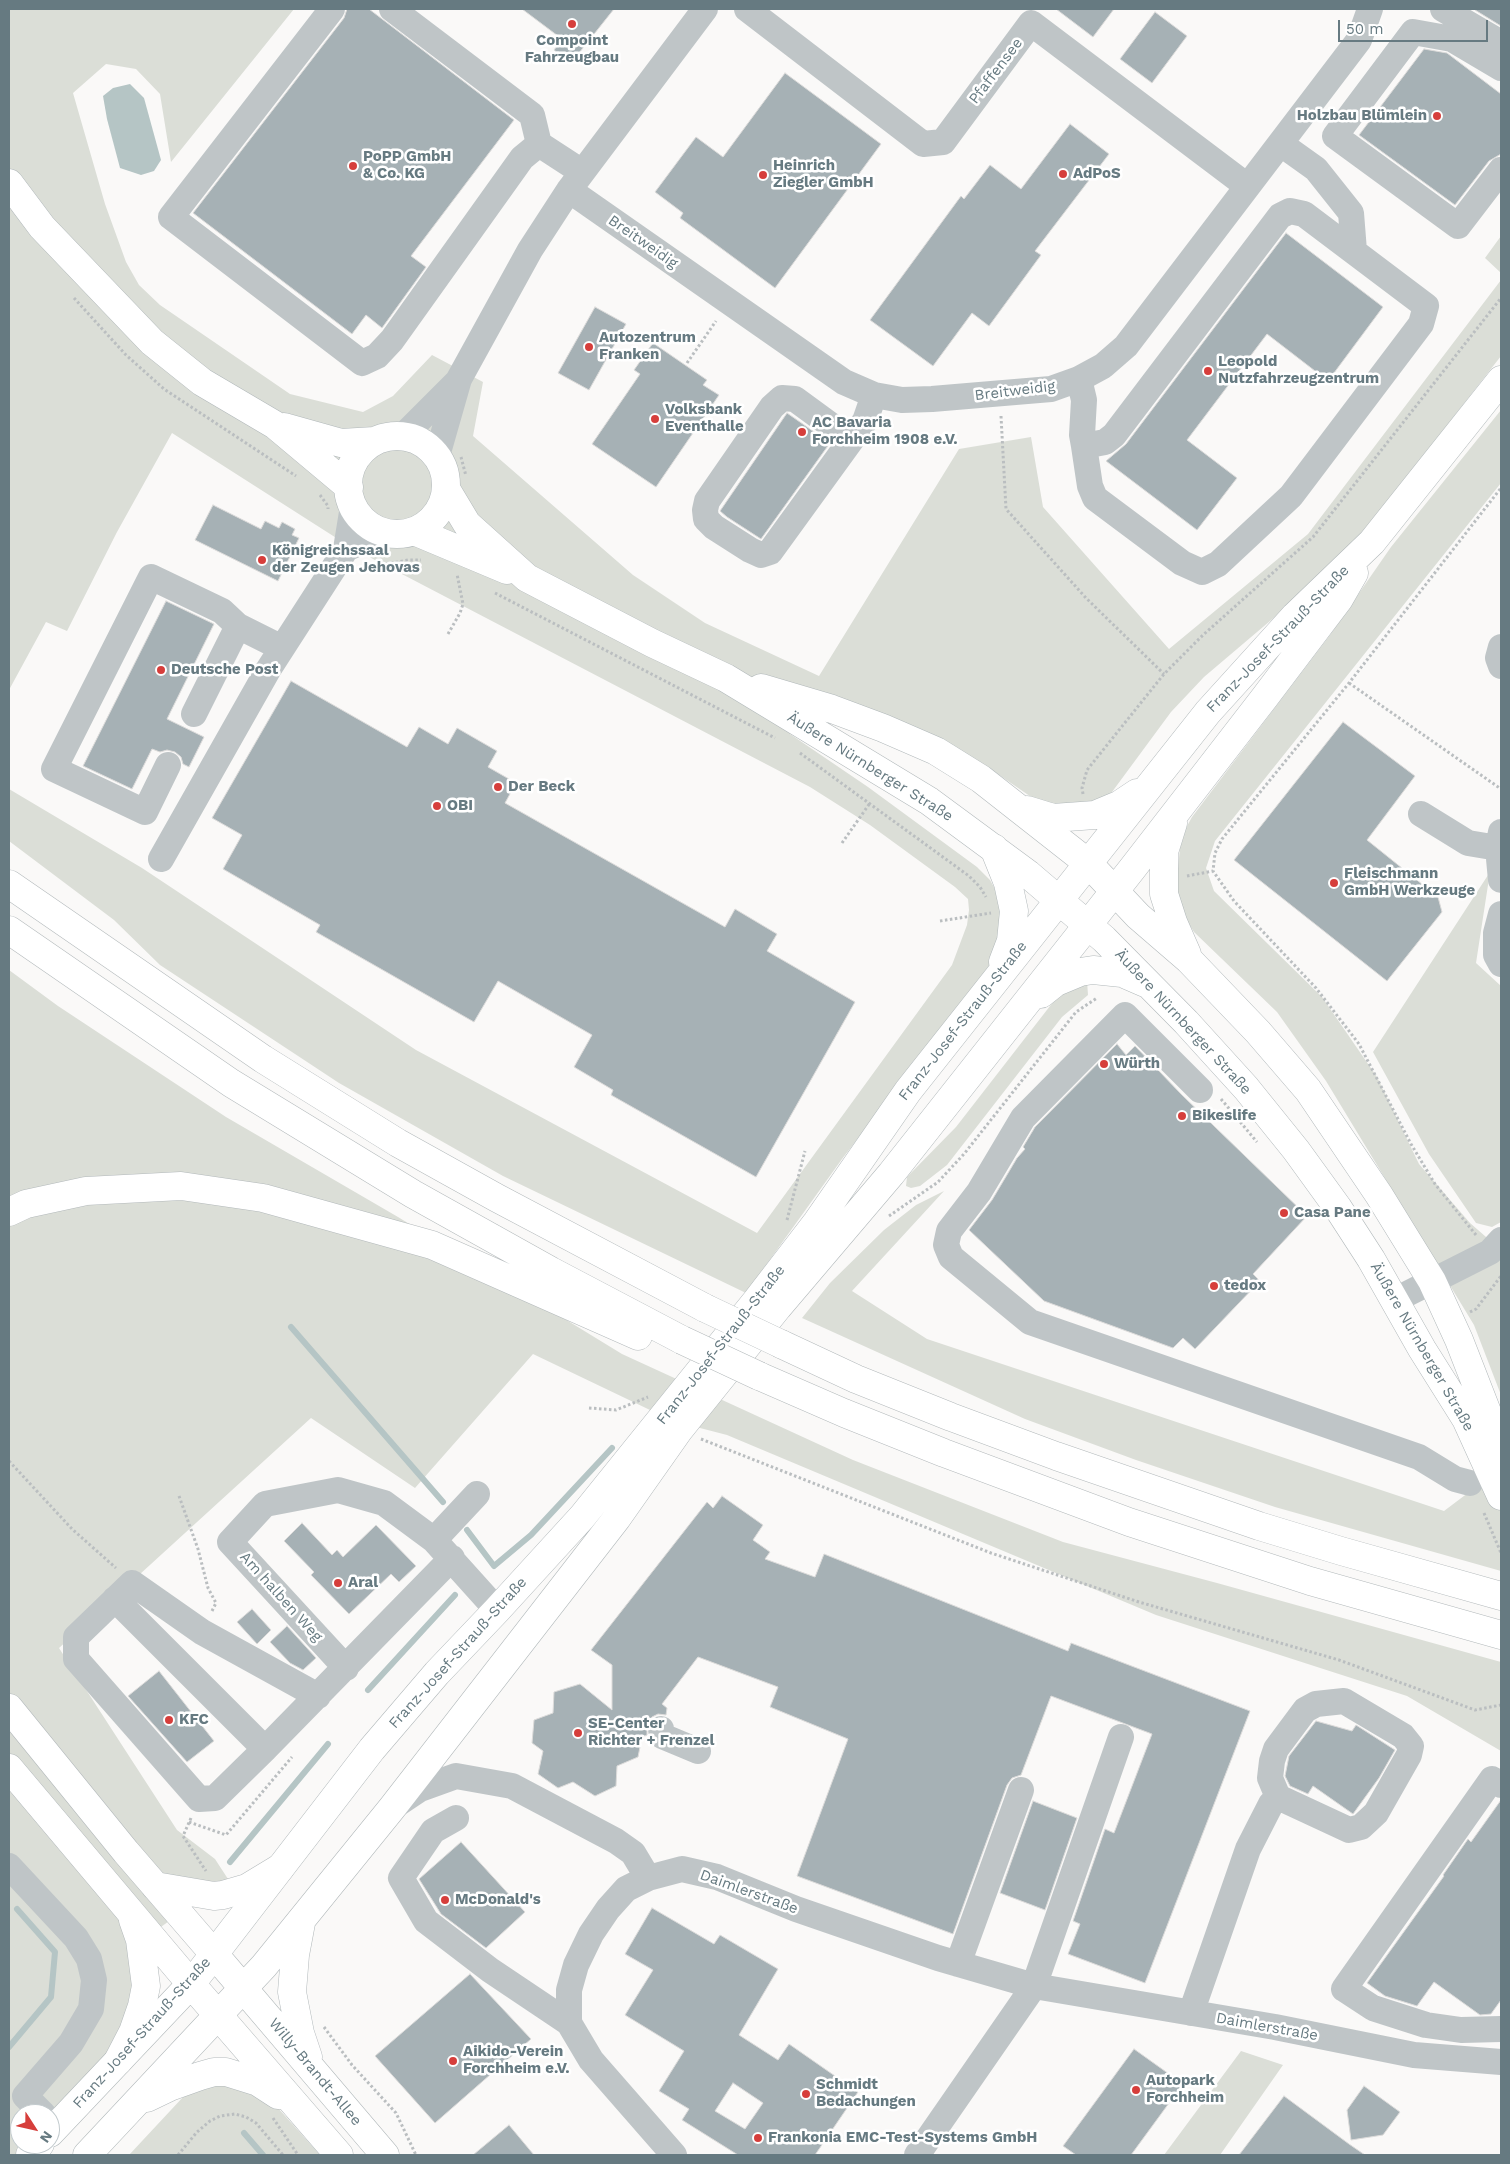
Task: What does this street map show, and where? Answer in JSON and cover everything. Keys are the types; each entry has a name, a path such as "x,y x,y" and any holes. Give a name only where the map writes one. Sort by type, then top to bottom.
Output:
{"main road":[{"path":"9,183 42,227 152,342 202,382 275,425 351,497 365,522 383,532 394,534 414,531 426,524 436,514 443,502 446,489 444,472 437,456 422,442 403,436 389,436 375,441 341,443 275,425"},
{"name":"Franz-Josef-Strauß-Straße","path":"60,2116 118,2060 191,1984 372,1749 437,1672 582,1517 757,1300 817,1222 908,1091 1208,712 1295,616 1372,542 1501,380"},
{"path":"351,497 350,473 355,460 364,449 375,441"},
{"name":"Äußere Nürnberger Straße","path":"446,489 467,524 527,578 652,643 726,678 928,800 994,848 1059,900 1151,985 1241,1081 1296,1150 1343,1215 1395,1300 1422,1349 1466,1419 1501,1496"},
{"path":"414,531 527,578"},
{"name":"Franz-Josef-Strauß-Straße","path":"87,2155 244,1988 392,1808 496,1671 617,1518 679,1430 778,1308 891,1174 1180,808 1339,599 1372,542"},
{"name":"Äußere Nürnberger Straße","path":"726,678 832,709 936,751 981,779 1088,863 1138,916 1189,960 1258,1032 1308,1090 1379,1195 1432,1281 1459,1340 1496,1435 1501,1458"},
{"path":"1019,808 1052,818 1095,815 1119,805 1149,786"},
{"path":"1180,808 1164,852 1163,881 1164,894 1173,922 1189,960"},
{"path":"992,984 1004,960 1010,941 1014,910 1008,883 994,848"},
{"path":"9,884 263,1059 398,1143 497,1198 705,1308 873,1386 1056,1456 1259,1526 1501,1596"},
{"path":"9,930 231,1083 413,1194 551,1271 682,1340 844,1413 944,1453 1129,1522 1310,1581 1501,1635"},
{"path":"1023,1008 1056,982 1080,972 1092,970 1122,973 1151,985"},
{"path":"9,1212 26,1204 86,1191 181,1186 263,1198 432,1245 653,1343 682,1340"},
{"path":"496,1671 506,1648 508,1630 497,1610"},
{"name":"Willy-Brandt-Allee","path":"9,1708 155,1886 385,2155"},
{"path":"9,1768 292,2103 339,2155"},
{"path":"155,1886 214,1896 247,1888 280,1868"},
{"path":"118,2060 133,2032 142,2006 146,1986 140,1940 131,1914"},
{"path":"302,1919 295,1955 292,1992 300,2033 312,2069"},
{"path":"134,2104 172,2086 214,2072 226,2072 258,2082 292,2103"}],"street":[{"path":"332,9 171,217 362,363 377,356 392,340 522,158 539,144 532,115 392,9"},
{"path":"437,456 459,379 530,250 575,181 705,9"},
{"name":"Pfaffensee","path":"747,9 923,144 943,142 1032,23 1247,186"},
{"name":"Breitweidig","path":"539,144 575,181 729,302 844,382 874,395 902,400 1051,389 1079,379 1103,366 1126,346 1359,40 1370,9"},
{"path":"1443,9 1501,43"},
{"path":"1501,68 1452,39 1413,32 1335,136 1458,226 1501,170"},
{"path":"1359,40 1395,56"},
{"path":"1281,144 1316,169 1351,213 1354,251"},
{"path":"1079,379 1084,400 1084,446 1090,486 1095,498 1182,563 1202,572 1218,564 1291,496 1421,324 1426,306 1304,214 1290,211 1280,216 1114,435 1105,442 1084,446"},
{"path":"403,436 459,379"},
{"path":"851,440 795,399 782,398 772,407 707,501 706,519 714,527 750,550 761,555 770,552 851,440 868,414 874,395"},
{"path":"161,859 282,648 346,549 351,497"},
{"path":"346,549 383,532"},
{"path":"168,765 145,812 54,769 151,577 222,611 238,626 282,648"},
{"path":"194,714 238,626"},
{"path":"1501,647 1498,658 1501,666"},
{"path":"1422,814 1468,843 1499,840 1501,880"},
{"path":"1501,914 1496,932 1496,955 1501,964"},
{"path":"1208,1091 1125,1016 1023,1118 979,1192 949,1231 946,1245 951,1257 1030,1322 1419,1457 1455,1479 1470,1483"},
{"path":"1395,1300 1495,1246"},
{"name":"Am halben Weg","path":"346,1668 230,1542 265,1504 338,1490 384,1504 443,1549 497,1610"},
{"path":"124,1591 76,1636 76,1659 200,1799 216,1798 346,1668 443,1549 477,1494"},
{"path":"124,1591 318,1696"},
{"path":"124,1591 265,1749"},
{"path":"1344,1701 1403,1736 1410,1746 1409,1755 1376,1813 1361,1827 1349,1830 1278,1797 1270,1778 1276,1749 1305,1710 1316,1704 1344,1701"},
{"path":"661,1730 662,1736 698,1751"},
{"path":"917,2155 1034,1986 1121,1737"},
{"path":"392,1808 420,1789 456,1776 512,1786 616,1841 633,1853 648,1878"},
{"path":"1501,1785 1492,1779 1344,1989 1373,2008 1426,2025 1461,2030 1501,2029"},
{"path":"958,1964 1021,1790"},
{"path":"1183,2011 1248,1849 1271,1804 1278,1797"},
{"path":"456,1818 433,1831 401,1878 426,1921 490,1970 570,2023"},
{"path":"9,1866 76,1938 89,1958 94,1980 91,2009 76,2034 26,2096 32,2104"},
{"name":"Daimlerstraße","path":"674,2155 591,2060 570,2023 569,1990 576,1965 591,1934 608,1909 626,1889 648,1878 682,1869 717,1877 796,1909 958,1964 1034,1986 1275,2027 1414,2055 1501,2062"},
{"path":"1183,2011 1216,1896"},
{"path":"1458,2059 1461,2030"}],"path":[{"path":"1082,788 1087,770 1164,674 1203,635 1313,536 1501,298"},
{"path":"687,363 729,302"},
{"path":"999,394 1006,510 1086,598 1164,674"},
{"path":"1495,1246 1435,1184 1411,1144 1359,1044 1316,988 1234,902 1213,871 1215,854 1222,839 1348,683 1501,488"},
{"path":"346,549 371,567 408,560 428,560"},
{"path":"449,569 466,577"},
{"path":"448,634 460,613 462,604 457,573"},
{"path":"491,591 776,738"},
{"path":"1348,683 1501,789"},
{"path":"793,747 969,876 980,887 994,913 940,921"},
{"path":"842,843 870,803"},
{"path":"1092,970 1097,998 1104,996"},
{"path":"1208,1091 1258,1144"},
{"path":"679,1430 991,1553 1139,1602 1339,1660 1475,1710 1501,1705"},
{"path":"9,1461 72,1529 124,1591"},
{"path":"1470,1483 1501,1553"},
{"path":"179,1496 198,1549 208,1588 216,1603 202,1632"},
{"path":"178,2155 197,2132 210,2121 220,2116 235,2114 246,2117 256,2123 283,2155"}],"shaded area":[{"path":"9,9 294,9 171,162 160,94 136,69 106,64 73,93 105,204 126,262 139,285 160,305 290,394 363,412 393,396 432,355 483,382 473,436 633,575 705,623 819,676 959,449 1031,437 1043,507 1169,649 1308,534 1501,280 1501,356 1367,528 1303,593 1204,677 1171,712 1112,792 1097,801 1073,806 1040,803 986,766 925,735 811,692 790,734 868,787 977,867 990,880 1000,898 1004,921 992,964 842,1159 746,1293 503,1176 339,1083 160,965 114,920 9,841 9,789 142,868 416,1050 757,1233 952,965 967,925 969,910 968,899 955,887 870,825 810,787 352,548 172,433 117,532 67,631 46,622 9,690"},
{"path":"130,84 144,98 161,160 154,171 141,175 120,168 103,96 113,88"},
{"path":"1501,236 1501,273 1485,258"},
{"path":"1501,410 1501,483 1215,841 1206,868 1214,891 1322,997 1377,1077 1419,1164 1470,1223 1501,1250 1501,1395 1474,1325 1326,1081 1277,1012 1194,932 1182,913 1176,890 1181,837 1192,817 1330,635 1391,547"},
{"path":"1490,872 1476,963 1501,986 1501,1222 1492,1227 1476,1223 1429,1154 1373,1052"},
{"path":"9,970 58,1006 226,1117 398,1217 622,1354 853,1460 1063,1542 1501,1662 1501,1751 1407,1696 1156,1615 727,1435 673,1421 533,1354 415,1488 311,1418 59,1648 177,1830 215,1859 228,1879 130,1949 135,1974 122,2037 59,2104 10,2104 10,2154 16,2154 9,2155"},
{"path":"1087,981 1088,995 1062,1017 947,1165 920,1186 911,1188 906,1186 907,1177 956,1127 1057,997"},
{"path":"944,1191 852,1291 927,1339 1444,1511 1501,1468 1501,1571 1275,1507 1136,1460 1025,1419 802,1318 830,1283 884,1230 916,1205"},
{"path":"1241,2051 1283,2065 1220,2155 1164,2155"},
{"path":"218,2083 241,2085 278,2108 320,2155 129,2155 184,2096"}],"building":[{"name":"PoPP GmbH & Co. KG","path":"347,9 369,9 514,120 411,256 426,267 382,328 366,315 352,334 193,213 344,18"},
{"name":"Compoint Fahrzeugbau","path":"522,9 614,9 571,63 554,50 562,39"},
{"path":"1056,9 1114,9 1093,37"},
{"path":"1501,9 1501,26 1475,10"},
{"path":"1155,12 1187,36 1152,83 1120,59"},
{"name":"Holzbau Blümlein","path":"1424,49 1447,53 1501,94 1501,154 1489,161 1455,205 1359,135"},
{"name":"Heinrich Ziegler GmbH","path":"785,73 881,144 775,288 680,218 683,213 655,192 696,137 723,157"},
{"path":"1070,124 1109,154 1035,251 1041,255 989,326 972,313 933,366 870,320 961,196 964,199 990,165 1021,189"},
{"path":"1286,233 1383,307 1328,381 1267,334 1187,440 1237,478 1197,530 1106,461 1126,444"},
{"path":"595,307 626,324 589,390 558,373"},
{"name":"Volksbank Eventhalle","path":"653,343 707,380 703,385 719,395 656,487 592,444 640,374 634,370"},
{"path":"787,413 830,443 761,539 720,511"},
{"name":"Königreichssaal der Zeugen Jehovas","path":"213,505 261,529 265,521 279,528 282,522 295,529 292,535 299,538 278,581 195,540"},
{"name":"Deutsche Post","path":"166,601 214,624 167,719 204,737 189,767 183,764 181,757 175,752 167,750 160,752 152,749 132,789 83,766"},
{"path":"291,681 407,747 419,727 448,744 457,728 497,751 488,767 516,783 505,803 725,927 735,909 777,934 767,951 855,1002 756,1177 611,1095 613,1090 574,1067 592,1035 498,981 474,1022 316,932 320,925 223,869 242,835 212,818"},
{"path":"1343,722 1415,776 1367,840 1438,897 1442,912 1387,981 1234,860"},
{"path":"1117,1044 1126,1055 1135,1046 1182,1095 1307,1216 1253,1274 1260,1281 1195,1349 1183,1338 1173,1348 1044,1301 969,1230 992,1200 1017,1158 1025,1149 1023,1147 1035,1127"},
{"path":"722,1496 763,1525 753,1540 770,1552 765,1559 815,1577 824,1554 1068,1651 1071,1643 1250,1711 1145,1983 1068,1954 1080,1924 1073,1921 1105,1829 1114,1833 1152,1734 1051,1696 1021,1775 1012,1778 1007,1785 953,1934 797,1876 848,1739 770,1707 778,1687 698,1657 662,1704 667,1708 666,1715 658,1714 647,1723 647,1735 642,1737 638,1757 617,1766 616,1786 595,1796 573,1782 558,1788 538,1774 543,1751 532,1743 534,1720 553,1713 554,1692 580,1684 612,1710 612,1665 591,1650 707,1502 713,1508"},
{"path":"302,1523 332,1555 337,1550 343,1557 376,1525 416,1566 399,1582 391,1574 349,1614 311,1575 314,1572 284,1541"},
{"path":"252,1609 271,1630 257,1644 237,1622"},
{"path":"287,1626 316,1658 303,1670 290,1663 270,1642"},
{"name":"KFC","path":"159,1671 214,1741 187,1762 128,1696"},
{"path":"1316,1721 1352,1731 1356,1725 1395,1750 1379,1778 1353,1814 1313,1786 1308,1794 1290,1786 1285,1776 1289,1756"},
{"path":"1501,1800 1501,2000 1491,2014 1480,2015 1434,1982 1417,2006 1385,1996 1367,1983 1444,1876 1468,1839 1471,1842"},
{"path":"1033,1801 1077,1818 1045,1910 1000,1893"},
{"path":"461,1842 525,1912 486,1948 441,1914 419,1879"},
{"path":"652,1908 714,1944 720,1935 778,1969 739,2035 778,2060 789,2044 858,2092 815,2155 738,2155 682,2120 689,2109 659,2091 684,2051 625,2015 653,1970 625,1954","holes":["733,2083 763,2103 745,2129 715,2111"]},
{"path":"470,1974 531,2039 435,2123 375,2056"},
{"path":"1134,2049 1183,2084 1131,2155 1076,2155 1063,2146"},
{"path":"1364,2086 1400,2112 1383,2135 1351,2140 1347,2110"},
{"path":"1284,2096 1349,2144 1365,2155 1239,2155"},
{"path":"509,2125 534,2155 473,2155"}],"waterway":[{"path":"291,1327 443,1502"},
{"path":"467,1530 494,1566 531,1535 612,1448"},
{"path":"368,1690 455,1595"},
{"path":"230,1862 328,1744"},
{"path":"9,2047 51,1997 55,1952 17,1909"},
{"path":"244,2133 263,2155"}],"place":[{"name":"Compoint Fahrzeugbau","path":"572,24"},
{"name":"Holzbau Blümlein","path":"1437,116"},
{"name":"PoPP GmbH & Co. KG","path":"353,166"},
{"name":"AdPoS","path":"1063,174"},
{"name":"Heinrich Ziegler GmbH","path":"763,175"},
{"name":"Autozentrum Franken","path":"589,347"},
{"name":"Leopold Nutzfahrzeugzentrum","path":"1208,371"},
{"name":"Volksbank Eventhalle","path":"655,419"},
{"name":"AC Bavaria Forchheim 1908 e.V.","path":"802,432"},
{"name":"Königreichssaal der Zeugen Jehovas","path":"262,560"},
{"name":"Deutsche Post","path":"161,670"},
{"name":"Der Beck","path":"498,787"},
{"name":"OBI","path":"437,806"},
{"name":"Fleischmann GmbH Werkzeuge","path":"1334,883"},
{"name":"Würth","path":"1104,1064"},
{"name":"Bikeslife","path":"1182,1116"},
{"name":"Casa Pane","path":"1284,1213"},
{"name":"tedox","path":"1214,1286"},
{"name":"Aral","path":"338,1583"},
{"name":"KFC","path":"169,1720"},
{"name":"SE-Center Richter + Frenzel","path":"578,1733"},
{"name":"McDonald's","path":"445,1900"},
{"name":"Aikido-Verein Forchheim e.V.","path":"453,2061"},
{"name":"Autopark Forchheim","path":"1136,2090"},
{"name":"Schmidt Bedachungen","path":"806,2094"},
{"name":"Frankonia EMC-Test-Systems GmbH","path":"758,2138"}]}
